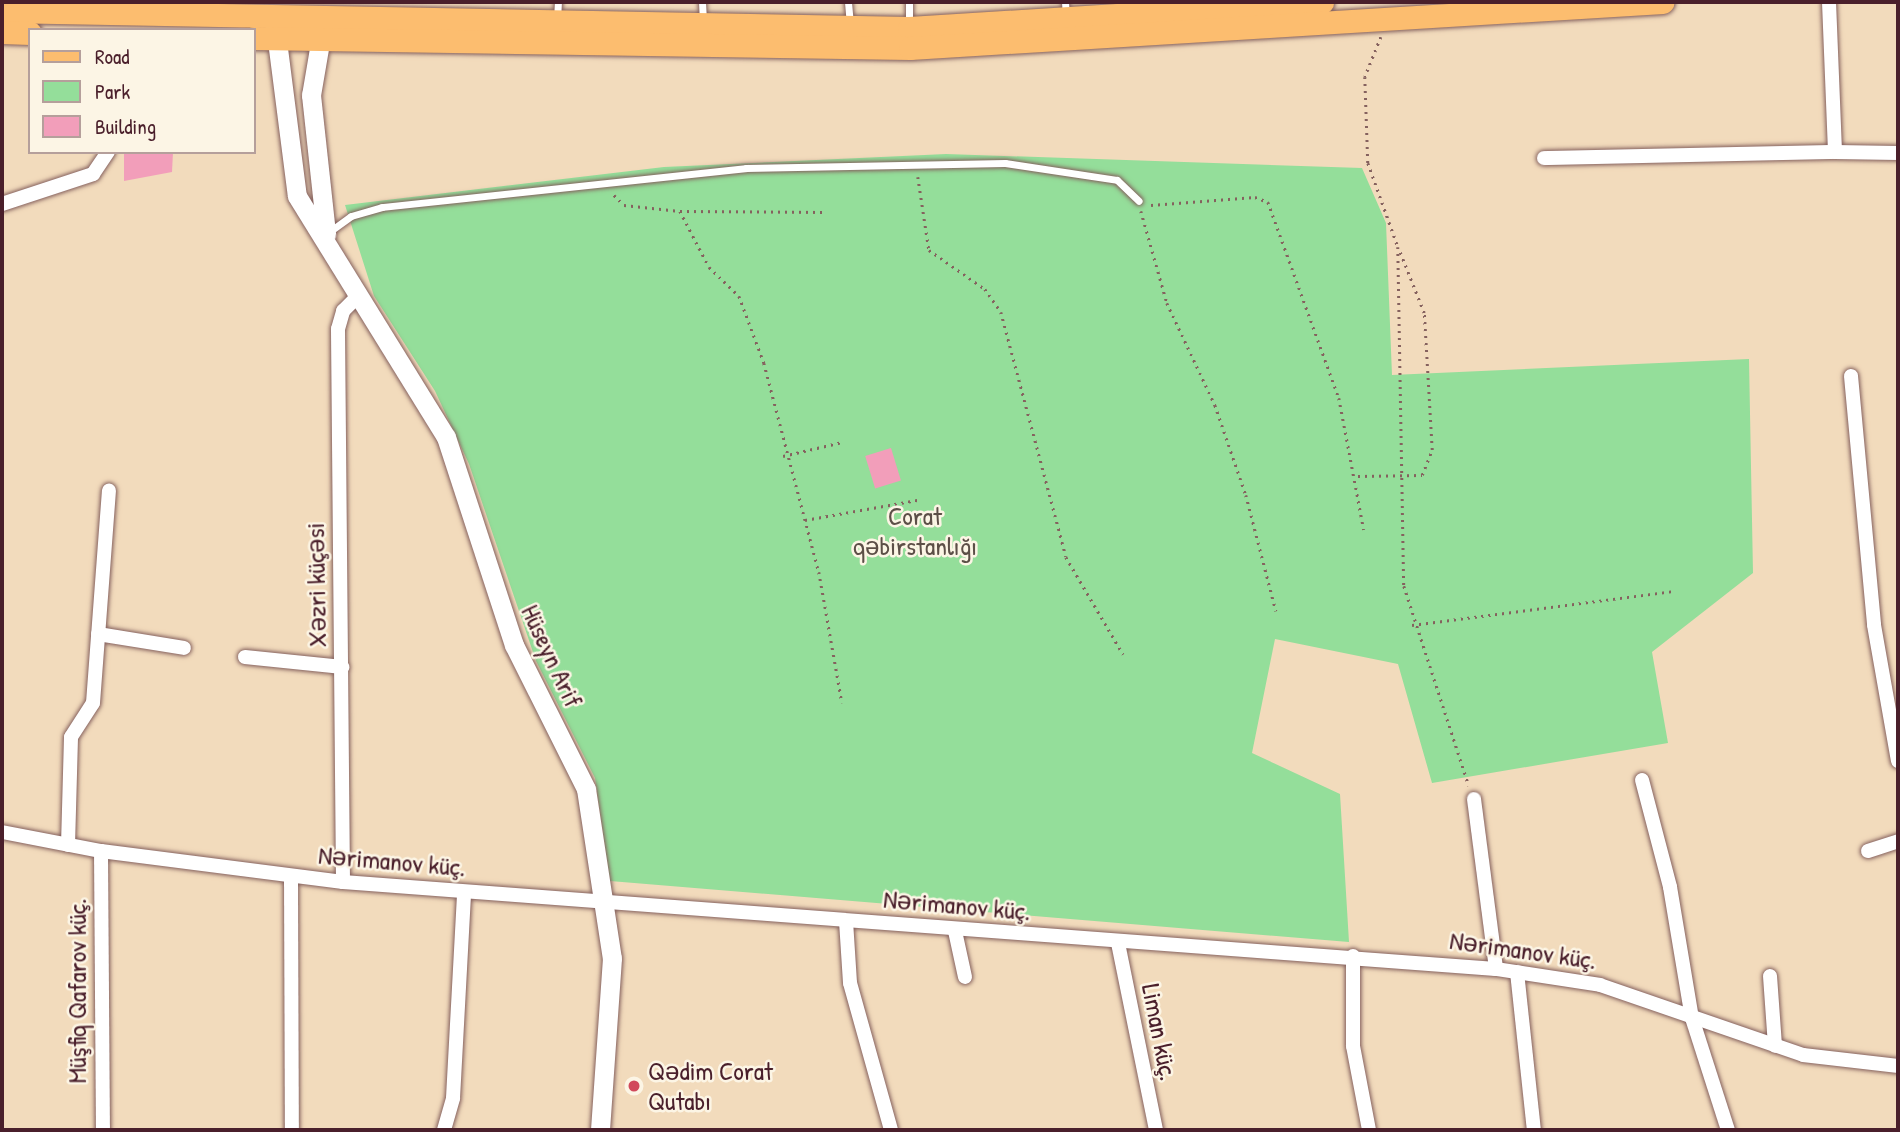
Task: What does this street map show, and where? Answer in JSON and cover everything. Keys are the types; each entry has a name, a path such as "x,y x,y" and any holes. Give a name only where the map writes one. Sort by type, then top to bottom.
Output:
{"main road":[{"path":"268,31 558,13 703,26 909,28 1066,11 1322,2"},
{"path":"323,29 910,48 1663,2"},
{"path":"10,8 234,28"},
{"path":"2,33 28,33"}],"street":[{"path":"1829,2 1835,152"},
{"path":"323,29 311,95 326,234"},
{"name":"Hüseyn Arif","path":"268,31 292,181 446,437 514,645 582,774 606,901 612,988 600,1130"},
{"path":"1544,158 1898,153"},
{"path":"2,204 93,174 107,154"},
{"name":"Xəzri küçəsi","path":"343,882 338,329 343,311 359,295"},
{"path":"1850,376 1876,638 1898,761"},
{"path":"68,845 71,737 93,704 109,491"},
{"path":"98,634 184,649"},
{"path":"245,657 342,667"},
{"path":"1642,780 1670,887 1692,1018 1728,1130"},
{"path":"1474,799 1496,969"},
{"name":"Nərimanov küç.","path":"2,832 101,851 343,882 846,920 955,931 1353,956 1496,969 1600,985 1775,1046 1831,1061 1898,1066"},
{"path":"1868,851 1898,841"},
{"name":"Müşfiq Qafarov küç.","path":"101,851 103,1130"},
{"path":"291,877 292,1130"},
{"path":"443,1130 453,1098 464,892"},
{"path":"846,920 853,994 891,1130"},
{"path":"955,931 965,977"},
{"name":"Liman küç.","path":"1118,943 1156,1130"},
{"path":"1353,956 1353,1046 1369,1130"},
{"path":"1517,972 1534,1130"},
{"path":"1770,976 1775,1046"}],"lane":[{"path":"702,2 703,26"},
{"path":"848,2 850,28"},
{"path":"909,2 909,28"},
{"path":"326,234 351,216 382,207 598,181 916,163 1059,170 1117,180 1139,201"}],"path":[{"path":"1357,476 1422,475 1432,450 1424,313 1368,163 1365,77 1381,44 1380,18"},
{"path":"916,163 923,238 929,250 995,300 1066,557 1123,654"},
{"path":"598,181 624,205 680,211 823,212"},
{"path":"1139,201 1159,207 1255,197 1268,202 1339,398 1357,476 1364,530"},
{"path":"1139,201 1167,303 1215,405 1246,495 1276,611"},
{"path":"680,211 709,267 738,296 764,363 783,456 804,520 842,703"},
{"path":"1398,247 1404,586 1412,625 1474,799"},
{"path":"783,456 842,442"},
{"path":"804,520 917,500"},
{"path":"1412,625 1675,591"}],"green space":[{"name":"Corat qəbirstanlığı","path":"946,154 1362,168 1386,223 1392,375 1749,359 1753,573 1652,652 1668,743 1432,783 1398,664 1275,639 1252,753 1340,794 1349,942 610,881 595,778 536,661 469,464 435,391 374,296 345,205 664,167"}],"building":[{"path":"124,154 173,154 172,172 124,181"},
{"path":"891,448 901,481 875,488 865,456"}],"place":[{"name":"Qədim Corat Qutabı","path":"634,1086"}]}
